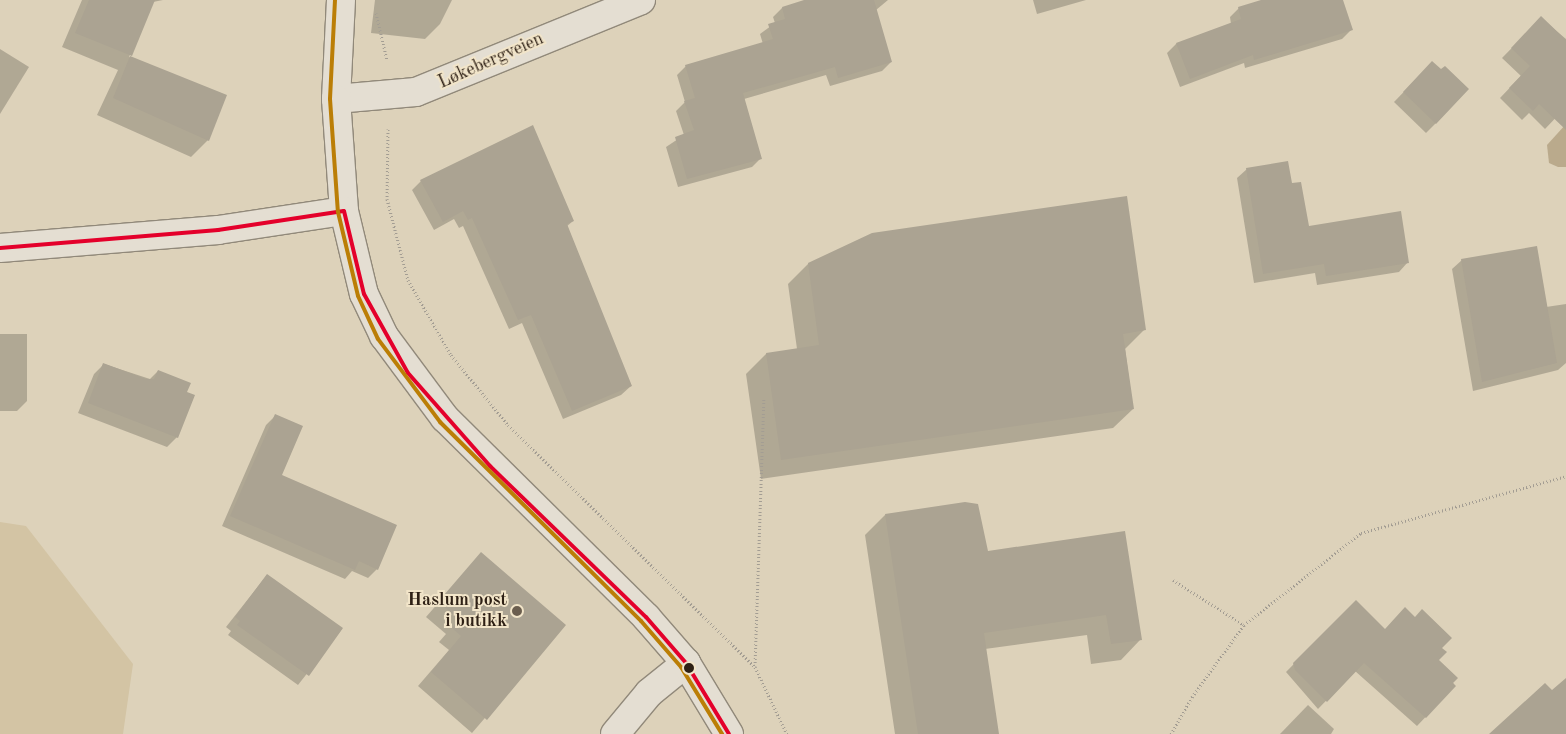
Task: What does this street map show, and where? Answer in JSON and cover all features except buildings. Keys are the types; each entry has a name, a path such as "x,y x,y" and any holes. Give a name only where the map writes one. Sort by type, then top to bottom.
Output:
{"main road":[{"path":"341,0 336,99 344,211 364,294 408,373 490,466 608,576 686,663 729,734"},
{"name":"Løkebergveien","path":"336,99 388,97 455,79 641,0"},
{"path":"0,248 218,230 344,211"},
{"path":"615,734 649,693 686,663"}],"path":[{"path":"375,8 386,44 388,97 387,199 408,280 451,354 508,425 755,666 787,734"},
{"path":"755,666 764,398"},
{"path":"1171,734 1192,697 1244,625 1361,533 1566,476"},
{"path":"1173,580 1244,625"}],"shaded area":[{"path":"1566,124 1566,167 1558,167 1549,163 1547,145"},
{"path":"0,522 26,526 133,664 123,734 0,734"}],"transit line":[{"path":"335,0 330,99 338,212 358,296 378,339 440,422 641,621 681,667 722,734"},
{"path":"0,248 218,230 344,211 364,294 408,373 490,466 646,617 686,663 729,734"}],"place":[{"name":"Haslum post i butikk","path":"517,611"}]}
